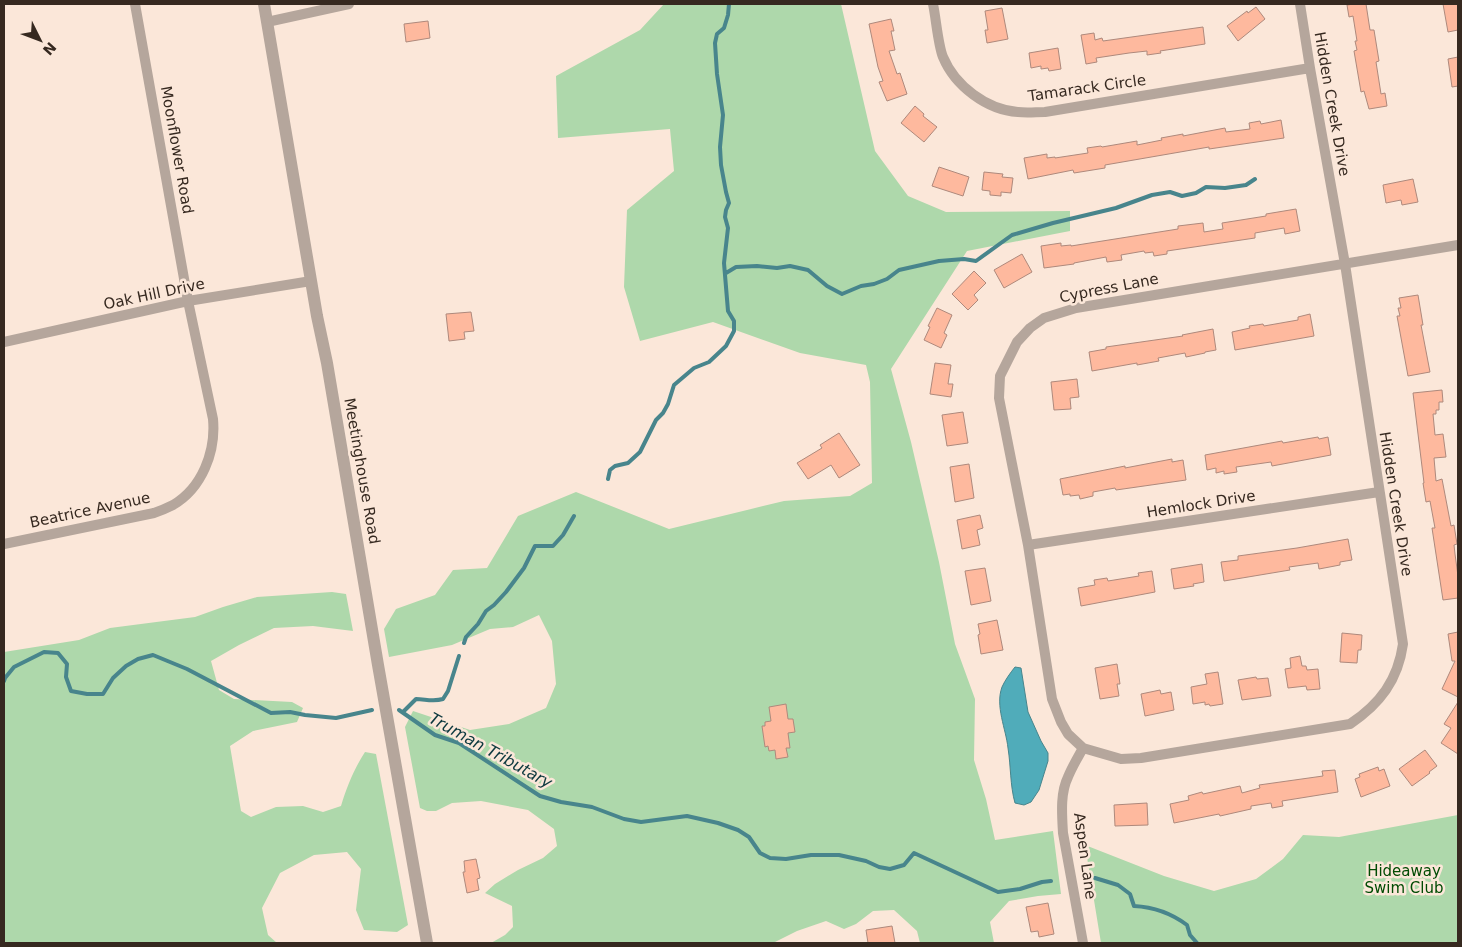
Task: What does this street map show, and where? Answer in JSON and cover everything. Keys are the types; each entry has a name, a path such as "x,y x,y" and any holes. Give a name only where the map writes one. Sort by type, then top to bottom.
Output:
{"street":[{"name":"Moonflower Road","path":"135,4 188,301"},
{"name":"Meetinghouse Road","path":"264,4 427,943"},
{"path":"267,22 349,4"},
{"name":"Tamarack Circle","path":"933,4 942,56 959,82 970,92 992,105 1017,112 1046,112 1310,68"},
{"name":"Hidden Creek Drive","path":"1083,748 1121,759 1141,758 1350,724 1378,702 1395,674 1401,658 1403,644 1345,264 1300,4"},
{"name":"Cypress Lane","path":"1083,748 1068,734 1060,722 1052,699 1028,545 999,398 1000,376 1017,342 1030,328 1044,318 1076,308 1458,245"},
{"name":"Oak Hill Drive","path":"4,342 188,301 311,281"},
{"name":"Beatrice Avenue","path":"4,544 154,513 174,504 197,483 209,457 214,433 188,301"},
{"name":"Hemlock Drive","path":"1028,545 1379,492"},
{"name":"Aspen Lane","path":"1083,748 1067,778 1062,817 1063,833 1083,943"}],"green space":[{"path":"664,4 841,4 875,151 908,196 946,212 1070,211 1070,231 967,251 891,369 911,442 939,562 955,644 975,699 974,760 986,799 995,840 1053,831 1061,894 1009,901 990,922 994,943 920,943 917,931 894,910 873,911 856,924 844,929 826,921 797,931 773,943 491,943 505,935 513,927 512,906 485,893 495,884 518,870 543,858 557,846 554,829 528,810 481,801 452,803 436,811 427,811 420,808 405,727 413,711 470,730 509,724 546,708 556,684 552,641 539,615 513,627 490,629 452,645 389,657 384,629 396,609 435,595 453,570 487,568 518,516 576,492 669,529 784,501 850,496 872,483 870,382 866,365 800,353 713,322 640,341 624,287 627,210 674,171 670,129 558,138 556,76 640,30"},
{"path":"332,592 346,594 353,631 313,626 274,628 211,661 219,690 234,699 292,702 303,708 297,722 253,731 230,746 241,811 251,817 276,807 303,806 323,812 341,806 351,778 365,752 376,754 408,925 397,932 364,930 356,910 361,869 347,852 314,855 280,873 262,908 268,935 277,943 4,943 4,652 79,640 110,628 195,617 257,597"},
{"name":"Hideaway Swim Club","path":"1458,815 1458,943 1101,943 1085,845 1164,876 1214,891 1256,879 1283,859 1303,835 1339,837"}],"water":[{"path":"1015,667 1021,668 1028,712 1048,753 1048,761 1039,790 1031,802 1024,805 1015,803 1013,796 1008,748 1000,702 1002,687"}],"building":[{"path":"1366,4 1370,30 1374,30 1379,61 1376,62 1381,94 1385,93 1387,106 1369,109 1364,91 1361,92 1354,51 1357,50 1355,41 1357,41 1353,16 1349,17 1347,5"},
{"path":"1443,4 1458,4 1458,30 1448,32"},
{"path":"1256,7 1265,19 1238,41 1227,26 1247,11 1248,13"},
{"path":"1002,8 1008,39 987,43 985,30 988,30 985,11"},
{"path":"891,19 894,31 891,31 895,50 889,51 897,74 900,73 907,94 887,101 879,82 883,81 878,67 869,24"},
{"path":"428,21 430,38 406,42 404,24"},
{"path":"1203,27 1205,44 1160,51 1161,53 1147,55 1147,51 1096,58 1097,62 1086,64 1081,35 1094,33 1095,40 1102,38 1103,41"},
{"path":"1058,48 1061,69 1049,71 1048,68 1041,69 1041,66 1031,68 1029,53"},
{"path":"1458,57 1458,86 1452,87 1448,59"},
{"path":"915,106 924,114 923,116 937,127 924,142 901,123"},
{"path":"1281,120 1284,138 1209,149 1209,147 1105,165 1105,168 1074,173 1073,170 1028,179 1024,158 1047,154 1047,158 1055,158 1088,153 1087,148 1137,141 1137,145 1162,140 1161,138 1225,128 1226,132 1250,129 1249,123 1260,121 1261,124"},
{"path":"939,167 969,177 963,196 932,186"},
{"path":"984,172 1003,174 1002,177 1013,178 1011,193 1001,192 1001,196 990,195 990,191 982,190"},
{"path":"1413,179 1418,202 1402,205 1401,200 1386,203 1383,185"},
{"path":"1296,209 1300,231 1285,234 1284,228 1255,233 1255,238 1167,251 1167,254 1154,256 1153,252 1145,253 1144,251 1121,255 1122,260 1107,262 1106,257 1044,268 1041,246 1061,243 1061,246 1071,246 1178,229 1178,226 1203,223 1204,232 1223,229 1222,223"},
{"path":"1022,254 1032,272 1004,288 994,270"},
{"path":"974,271 986,283 974,295 978,300 968,310 952,294"},
{"path":"1418,295 1423,325 1421,325 1430,372 1408,376 1397,316 1400,316 1398,308 1401,308 1399,298"},
{"path":"937,308 952,315 944,333 947,335 941,348 924,340 930,327 928,326"},
{"path":"471,312 474,331 464,332 465,339 449,341 446,314"},
{"path":"1310,314 1314,336 1235,350 1232,332 1250,328 1249,326 1263,324 1264,326 1298,320 1298,317"},
{"path":"1213,329 1216,350 1186,357 1185,353 1158,358 1159,361 1092,371 1089,352 1106,349 1106,347 1183,336"},
{"path":"935,363 951,365 948,384 953,384 951,397 930,394"},
{"path":"1077,379 1079,397 1070,398 1071,409 1054,410 1051,382"},
{"path":"1442,390 1443,402 1439,402 1439,410 1436,410 1436,414 1433,414 1435,435 1443,434 1446,457 1434,458 1436,481 1442,479 1451,526 1454,525 1457,544 1454,545 1458,576 1458,598 1443,600 1432,528 1435,528 1430,501 1426,502 1423,483 1413,393"},
{"path":"963,412 968,443 947,446 942,415"},
{"path":"839,433 860,465 839,478 831,465 808,479 797,463 822,448 820,445"},
{"path":"1318,437 1319,439 1328,437 1331,455 1272,466 1271,462 1236,467 1237,472 1224,474 1224,471 1216,473 1216,468 1207,470 1205,455 1282,441 1283,443"},
{"path":"1172,459 1172,462 1183,460 1186,480 1116,490 1115,488 1093,492 1093,496 1080,499 1079,495 1063,495 1060,479"},
{"path":"969,464 974,498 955,502 950,467"},
{"path":"980,515 983,528 977,530 980,545 962,549 957,520"},
{"path":"1348,539 1352,560 1340,562 1340,565 1319,569 1318,563 1289,567 1290,570 1224,581 1221,562 1238,560 1238,556"},
{"path":"1202,564 1204,582 1193,584 1194,586 1174,589 1171,569"},
{"path":"985,568 991,601 971,605 965,571"},
{"path":"1152,571 1155,592 1081,606 1078,588 1095,585 1094,580 1107,578 1108,581 1139,576 1138,573"},
{"path":"997,620 1003,650 981,654 978,624"},
{"path":"1458,632 1458,697 1442,689 1455,661 1452,661 1448,634"},
{"path":"1342,633 1362,635 1361,650 1358,650 1357,663 1340,662"},
{"path":"1300,656 1302,666 1306,666 1307,670 1318,669 1320,689 1307,690 1306,686 1288,688 1285,669 1291,668 1290,658"},
{"path":"1117,664 1120,684 1117,684 1119,696 1100,699 1095,668"},
{"path":"1218,672 1223,704 1210,706 1209,704 1205,705 1205,702 1193,704 1191,687 1207,684 1205,674"},
{"path":"1256,677 1257,679 1268,678 1271,696 1242,700 1238,680"},
{"path":"1160,690 1161,694 1171,692 1174,710 1145,716 1141,694"},
{"path":"1458,702 1458,754 1441,743 1451,728 1444,724"},
{"path":"786,704 788,719 793,719 795,732 788,733 790,748 786,748 788,757 776,759 775,750 769,751 768,746 765,747 762,726 765,726 765,722 771,721 769,707"},
{"path":"1425,750 1437,766 1412,786 1399,769"},
{"path":"1378,767 1379,771 1384,769 1390,786 1361,797 1355,779 1360,777 1359,774"},
{"path":"1335,770 1338,792 1282,801 1283,806 1272,808 1271,803 1251,806 1251,809 1220,816 1219,814 1174,823 1170,804 1189,800 1188,796 1240,786 1242,793 1260,788 1259,785 1323,776 1322,771"},
{"path":"1147,803 1148,825 1115,826 1114,805"},
{"path":"476,859 480,878 477,879 479,890 467,893 463,872 465,872 464,861"},
{"path":"1048,903 1054,934 1039,937 1038,931 1031,932 1026,907"},
{"path":"892,926 895,943 868,943 866,930"}],"waterway":[{"path":"608,479 610,470 615,466 628,463 640,452 656,420 668,404 674,385 694,368 709,362 726,346 734,331 734,321 728,311 724,263 728,228 725,217 729,203 721,165 720,147 723,115 715,43 717,34 724,28 729,4"},
{"path":"726,273 736,267 757,266 777,268 790,266 808,270 827,286 842,294 861,286 887,279 899,270 939,261 964,259 976,261 1012,235 1116,208 1152,195 1170,192 1182,196 1196,193 1206,187 1225,188 1246,185 1255,179"},
{"path":"464,643 466,637 478,624 486,611 506,592 524,568 535,546 553,546 563,535 574,516"},
{"path":"4,681 14,667 44,652 58,653 67,664 66,677 71,691 103,694 113,678 126,666 138,659 153,655 187,669 271,713 290,712 336,718 372,710"},
{"path":"403,712 416,699 443,699 448,691 459,656"},
{"name":"Truman Tributary","path":"399,710 435,735 459,743 540,796 561,802 592,807 624,819 641,822 687,816 718,823 738,830 749,837 760,853 770,858 786,859 811,855 839,855 890,869 904,865 914,853 998,892 1020,889 1051,881"},
{"name":"Truman Tributary","path":"1095,878 1118,885 1130,894 1134,906 1162,911 1175,917 1187,925 1190,935 1197,943"}]}
